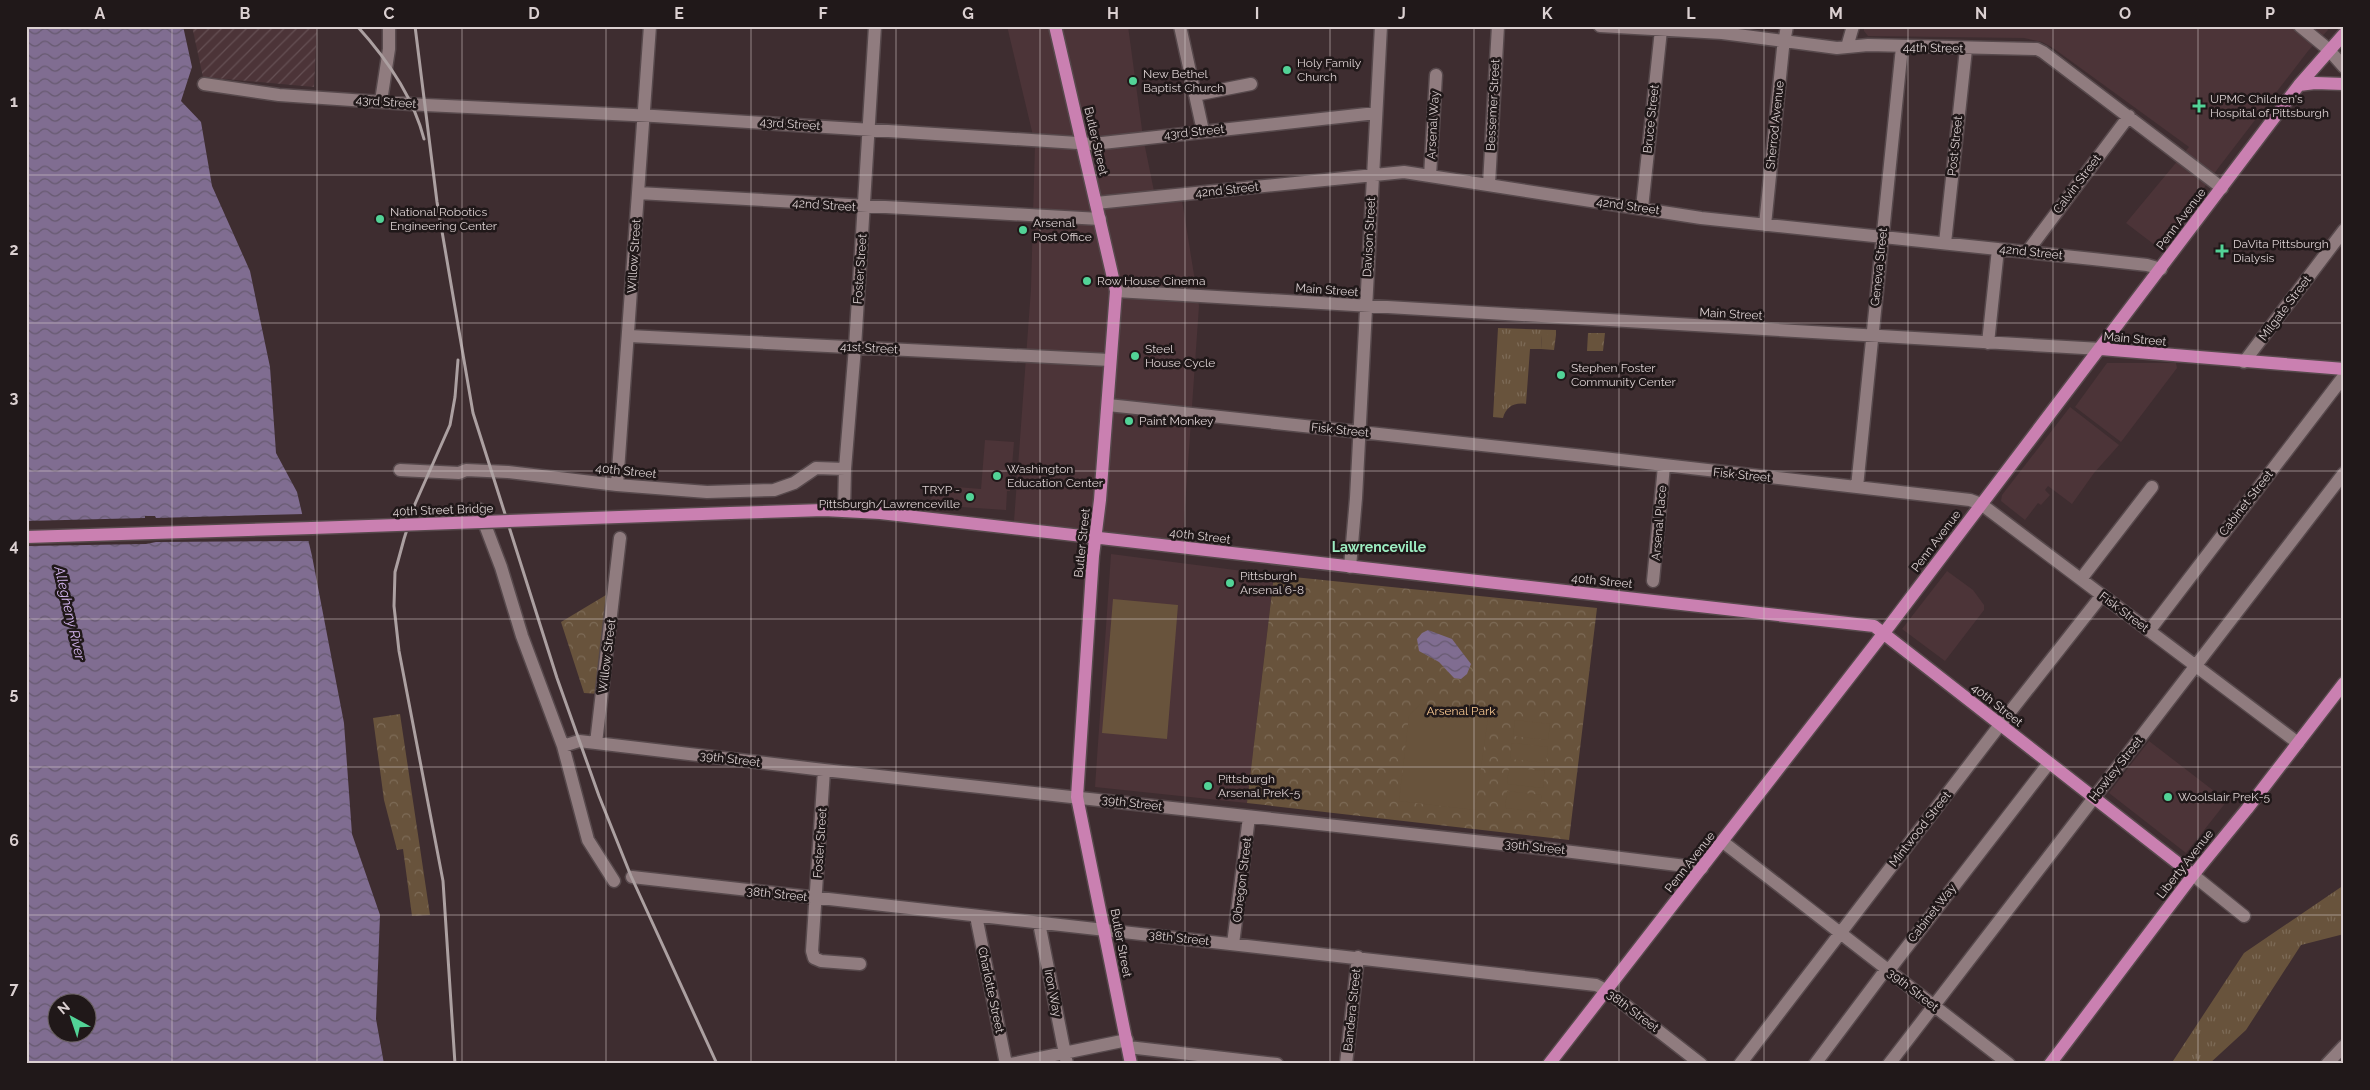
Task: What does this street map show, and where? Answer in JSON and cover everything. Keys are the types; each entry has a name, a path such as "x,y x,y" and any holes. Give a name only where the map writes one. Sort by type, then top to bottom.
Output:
{"main road":[{"name":"Butler Street","path":"1055,26 1116,291 1077,797 1131,1064"},
{"name":"Penn Avenue","path":"1549,1064 1723,842 2299,85 2328,49 2344,34"},
{"path":"2299,85 2344,84"},
{"name":"Main Street","path":"2100,349 2344,369"},
{"name":"40th Street","path":"861,512 1874,626 2193,875"},
{"name":"40th Street Bridge","path":"26,537 730,513 861,512"},
{"name":"Liberty Avenue","path":"2050,1064 2193,875 2344,683"}],"street":[{"path":"380,101 389,50 389,26"},
{"name":"Willow Street","path":"617,485 650,26"},
{"name":"Foster Street","path":"844,511 845,469 855,348 875,26"},
{"path":"1180,26 1203,131"},
{"name":"Davison Street","path":"1350,567 1356,498 1381,26"},
{"name":"Bessemer Street","path":"1489,184 1498,26"},
{"name":"44th Street","path":"1600,26 1722,33 1838,48 1868,45 1902,48 2029,48 2043,52 2222,188"},
{"name":"Sherrod Avenue","path":"1765,225 1787,26"},
{"path":"1847,47 1853,26"},
{"path":"2300,26 2328,49 2344,68"},
{"name":"Bruce Street","path":"1642,208 1661,30"},
{"name":"Geneva Street","path":"1857,487 1902,48"},
{"name":"Post Street","path":"1945,243 1966,49"},
{"name":"Arsenal Way","path":"1430,176 1436,75"},
{"name":"43rd Street","path":"204,84 279,95 644,115 1093,144 1376,113"},
{"path":"1195,95 1251,84"},
{"name":"Calvin Street","path":"2027,252 2129,116"},
{"name":"42nd Street","path":"1096,203 1404,172 1765,225 2027,252 2160,269"},
{"name":"42nd Street","path":"638,193 1100,219"},
{"name":"Milgate Street","path":"2244,362 2344,230"},
{"path":"1988,344 1998,249"},
{"name":"Main Street","path":"1116,291 1988,344 2100,349"},
{"name":"41st Street","path":"629,336 1110,360"},
{"name":"Cabinet Street","path":"2150,631 2344,376"},
{"name":"Fisk Street","path":"1108,405 1970,500 1981,504 2298,743"},
{"name":"Arsenal Place","path":"1653,581 1664,466"},
{"name":"40th Street","path":"400,470 459,473 466,470 508,472 617,485 707,492 774,490 794,483 816,468 845,469"},
{"name":"Howley Street","path":"1889,1064 2344,473"},
{"path":"2080,579 2152,487"},
{"path":"480,509 522,636 563,746 588,840 614,881"},
{"name":"Willow Street","path":"596,743 620,538"},
{"name":"Mintwood Street","path":"1740,1064 2102,595"},
{"name":"39th Street","path":"563,746 579,741 824,770 1548,849 1702,868"},
{"name":"Cabinet Way","path":"1816,1064 2049,763"},
{"name":"Foster Street","path":"824,770 812,951 814,958 821,961 860,964"},
{"name":"Obregon Street","path":"1234,944 1249,817"},
{"name":"39th Street","path":"1723,842 2009,1064"},
{"name":"40th Street","path":"2193,875 2244,916"},
{"name":"38th Street","path":"632,878 1358,957 1596,985 1606,990 1701,1064"},
{"name":"Charlotte Street","path":"976,916 1006,1064"},
{"name":"Iron Way","path":"1039,923 1066,1058"},
{"name":"Bandera Street","path":"1346,1064 1358,957"},
{"path":"1011,1064 1066,1058 1127,1044 1277,1064"},
{"path":"2327,1064 2344,1046"}],"shaded area":[{"path":"192,26 317,26 314,87 203,77"},
{"path":"1007,26 1128,26 1143,137 1156,201 1182,200 1199,306 1182,550 1014,521 1031,289 1035,144"},
{"name":"UPMC Children's Hospital of Pittsburgh","path":"1864,26 2327,26 2328,30 2308,51 2219,167 2160,249 2126,223 2189,147 2053,48 2042,42 2024,38 1868,36 1864,31"},
{"path":"2107,363 2176,363 2177,368 2121,442 2075,407"},
{"path":"2070,407 2119,445 2094,473 2072,504 2048,486 2045,490 2050,495 2041,505 2038,503 2025,520 2001,501 2002,495"},
{"name":"Washington Education Center","path":"985,440 1014,442 1010,491 1007,491 1006,510 931,505 932,485 981,489"},
{"path":"1111,554 1274,575 1247,803 1095,787"},
{"path":"1947,571 1973,590 1984,605 1984,610 1945,661 1902,629"},
{"name":"Woolslair PreK-5","path":"2149,741 2227,801 2186,853 2109,793"}],"green space":[{"path":"1498,328 1556,330 1556,335 1542,335 1541,349 1530,349 1526,404 1511,406 1503,418 1493,417"},
{"path":"1588,333 1605,333 1603,351 1587,351"},
{"path":"1542,334 1556,335 1554,350 1541,349"},
{"name":"Arsenal Park","path":"1274,575 1597,608 1569,840 1247,803"},
{"path":"606,595 610,603 599,694 584,693 561,622"},
{"path":"1113,599 1178,605 1167,739 1102,733"},
{"path":"1420,704 1489,711 1475,810 1399,801 1409,716"},
{"path":"400,714 430,915 412,916 403,849 397,850 384,800 373,718"},
{"path":"1515,720 1550,724 1548,740 1513,736"},
{"path":"1512,743 1548,747 1546,763 1510,759"},
{"path":"1509,767 1545,771 1543,788 1507,784"},
{"path":"1507,791 1542,795 1540,812 1505,808"},
{"path":"2344,885 2344,934 2301,945 2246,1030 2209,1064 2171,1064 2244,953"}],"water":[{"name":"Allegheny River","path":"26,26 183,26 192,67 181,101 201,122 212,186 250,271 270,367 276,453 297,492 312,556 344,723 352,834 380,915 376,1019 384,1064 26,1064"},
{"path":"1428,630 1452,639 1471,664 1467,674 1461,679 1454,678 1439,662 1419,651 1417,639"}],"pier":[{"path":"305,514 311,541 156,542 146,544 26,546 26,521 145,518 145,516 155,516 156,518"}],"railway":[{"path":"357,26 398,79 413,108 424,139"},
{"path":"415,26 437,202 473,413 557,678 599,796 631,876 717,1064"},
{"path":"455,1064 443,881 399,651 394,606 395,572 404,539 415,504 450,425 455,397 458,360"}],"place":[{"name":"Holy Family Church","path":"1287,70"},
{"name":"New Bethel Baptist Church","path":"1133,81"},
{"name":"UPMC Children's Hospital of Pittsburgh","path":"2199,106"},
{"name":"National Robotics Engineering Center","path":"380,219"},
{"name":"Arsenal Post Office","path":"1023,230"},
{"name":"DaVita Pittsburgh Dialysis","path":"2222,251"},
{"name":"Row House Cinema","path":"1087,281"},
{"name":"Steel House Cycle","path":"1135,356"},
{"name":"Stephen Foster Community Center","path":"1561,375"},
{"name":"Paint Monkey","path":"1129,421"},
{"name":"Washington Education Center","path":"997,476"},
{"name":"TRYP - Pittsburgh/Lawrenceville","path":"970,497"},
{"name":"Pittsburgh Arsenal 6-8","path":"1230,583"},
{"name":"Pittsburgh Arsenal PreK-5","path":"1208,786"},
{"name":"Woolslair PreK-5","path":"2168,797"}],"district":[{"name":"Lawrenceville","path":"1379,547"}]}
